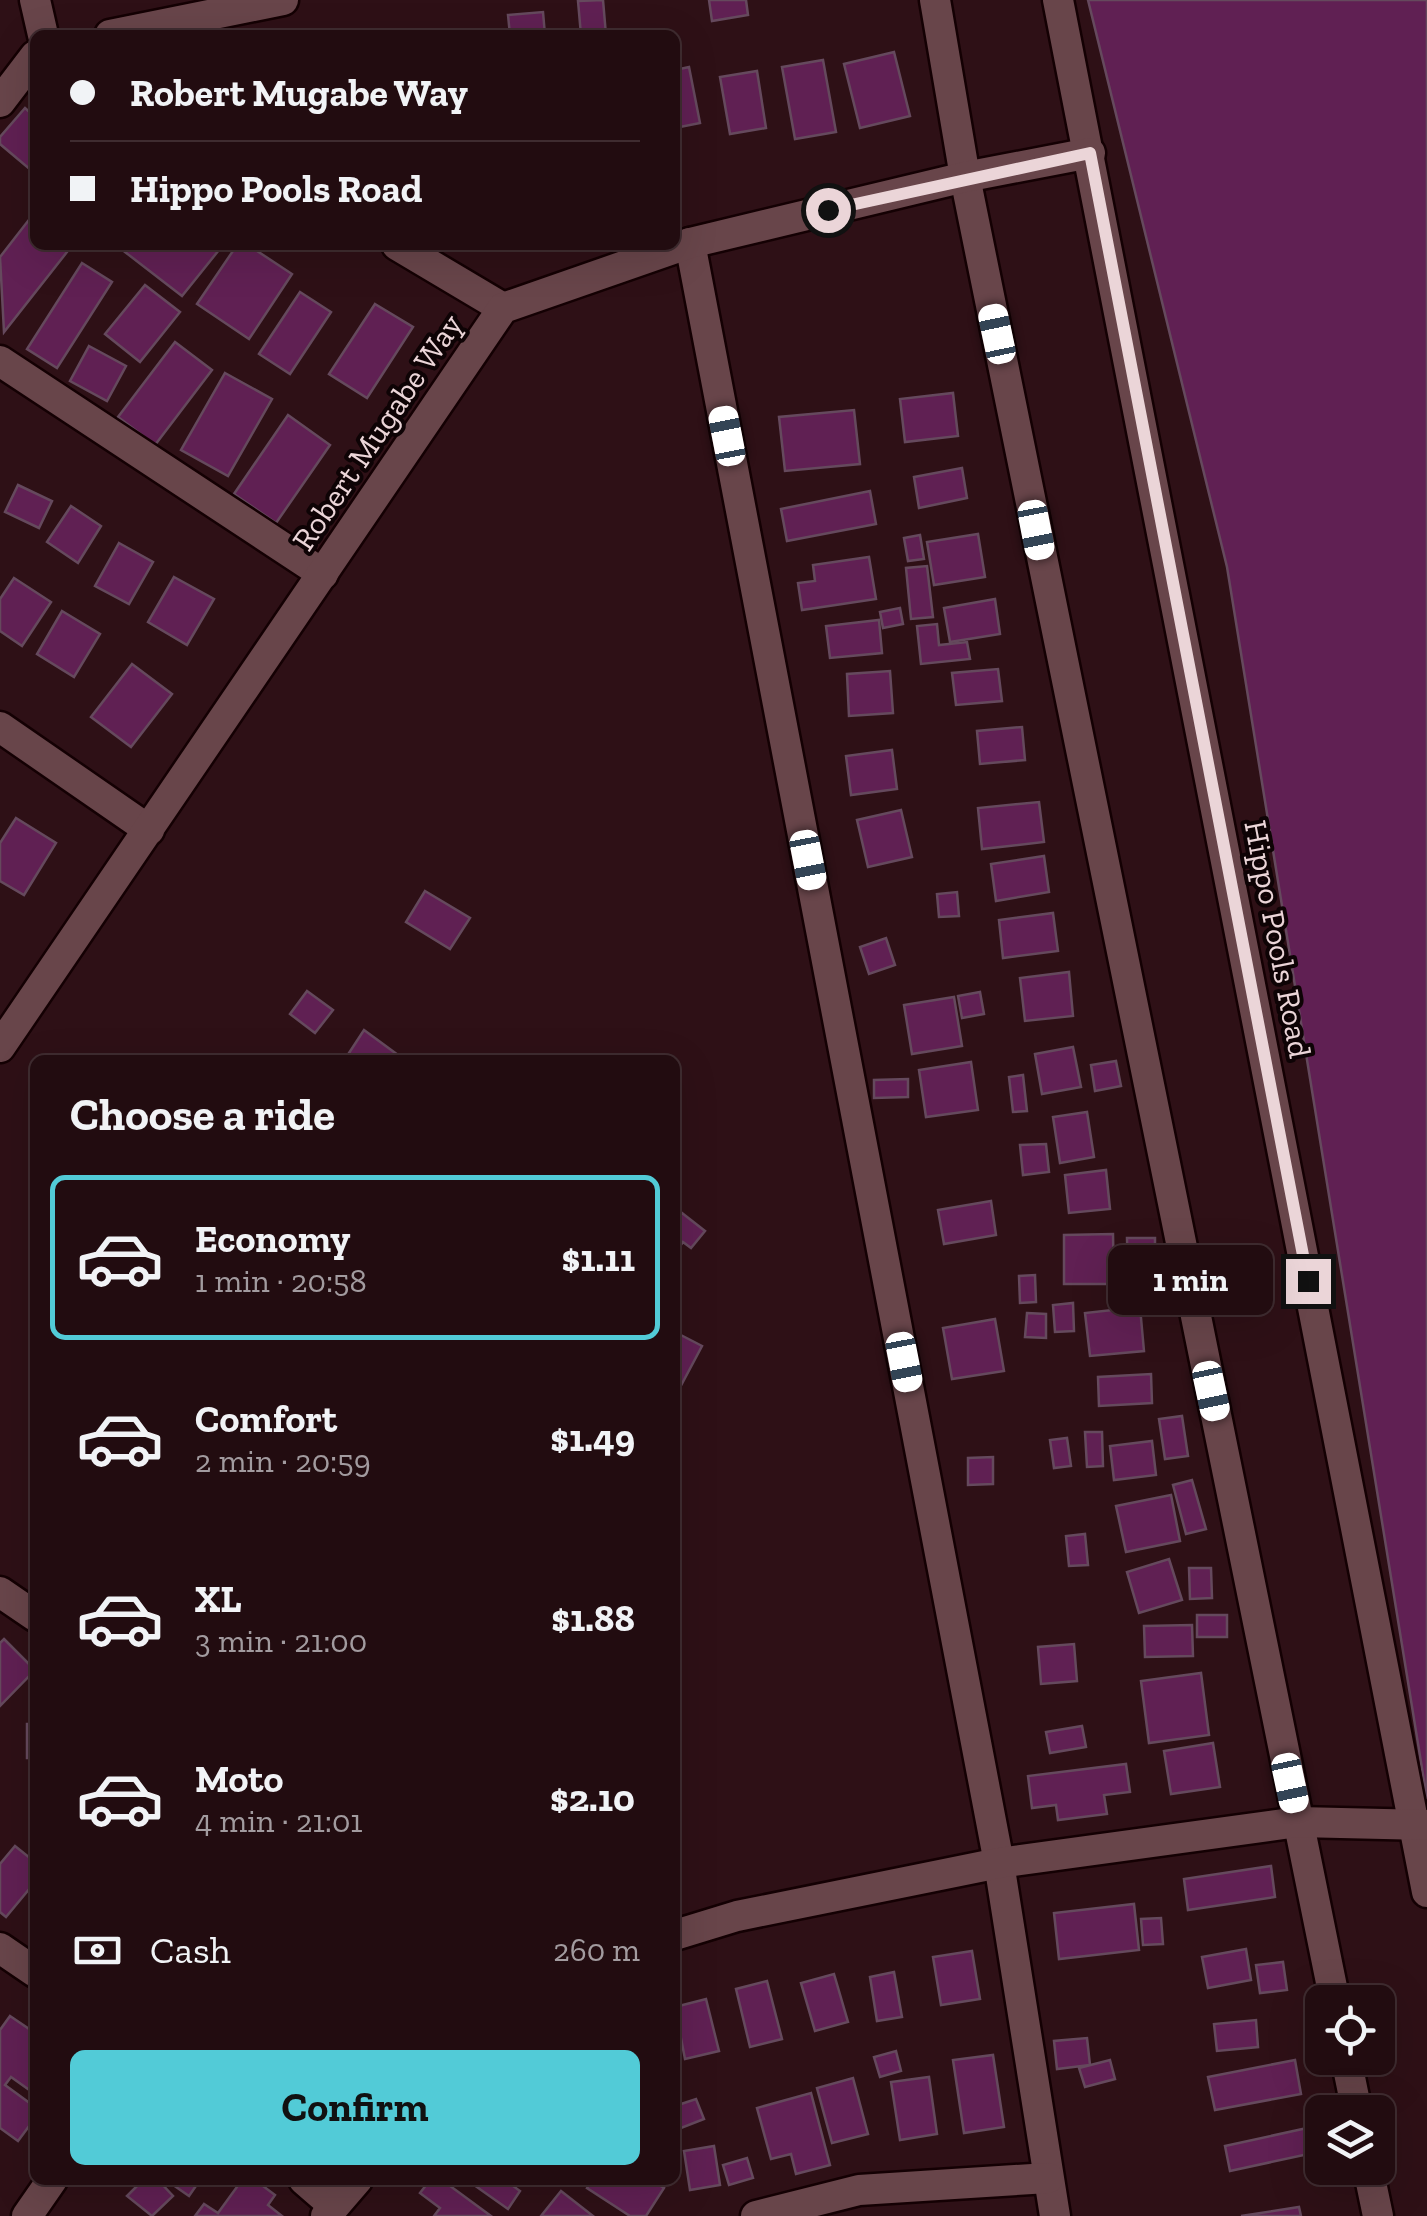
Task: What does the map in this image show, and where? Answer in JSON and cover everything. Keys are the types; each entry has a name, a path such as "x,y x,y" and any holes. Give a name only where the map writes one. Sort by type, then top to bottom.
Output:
{"street":[{"path":"35,0 42,30"},
{"path":"135,30 283,0"},
{"path":"935,0 965,177 1331,1985"},
{"name":"Hippo Pools Road","path":"1058,0 1420,1825 1427,1892"},
{"path":"0,102 30,63"},
{"name":"Robert Mugabe Way","path":"680,247 965,177 1090,153"},
{"path":"690,244 999,1864 1056,2216"},
{"path":"405,250 503,308"},
{"name":"Robert Mugabe Way","path":"0,1046 503,308 672,250"},
{"path":"0,362 324,574"},
{"path":"0,728 149,830"},
{"path":"0,1592 30,1613"},
{"path":"680,1933 737,1916 999,1864 1298,1822 1420,1825"},
{"path":"0,1948 30,1969"},
{"path":"756,2216 858,2190 1048,2178"},
{"path":"26,2216 48,2185"},
{"path":"308,2185 330,2211 353,2185"},
{"path":"1372,2185 1378,2216"}],"building":[{"path":"603,0 606,30 581,30 578,1"},
{"path":"709,0 746,0 748,15 712,21"},
{"path":"1088,0 1427,0 1427,1799 1227,567"},
{"path":"543,12 545,30 510,30 508,15"},
{"path":"894,52 910,116 860,128 844,64"},
{"path":"823,60 836,132 795,139 782,67"},
{"path":"689,67 700,123 680,127 680,69"},
{"path":"757,71 766,128 730,134 720,77"},
{"path":"25,108 30,112 30,169 0,144 0,137"},
{"path":"28,221 30,250 67,252 4,332 0,257"},
{"path":"127,250 219,250 182,296"},
{"path":"234,250 256,250 292,274 249,339 197,304"},
{"path":"82,263 112,282 57,368 27,349"},
{"path":"145,285 180,312 140,362 105,334"},
{"path":"300,292 331,312 290,374 259,354"},
{"path":"375,304 413,327 367,398 329,374"},
{"path":"175,342 212,370 155,445 118,417"},
{"path":"89,346 126,366 107,401 70,381"},
{"path":"225,373 272,399 228,476 181,450"},
{"path":"953,393 958,436 905,442 900,399"},
{"path":"854,410 860,464 785,471 779,417"},
{"path":"288,415 330,445 276,523 234,494"},
{"path":"962,468 967,498 919,508 914,477"},
{"path":"18,485 52,501 39,528 5,512"},
{"path":"870,491 876,524 787,541 781,509"},
{"path":"71,506 101,526 78,563 47,542"},
{"path":"978,534 985,577 934,585 927,542"},
{"path":"920,535 924,559 908,561 904,538"},
{"path":"119,543 153,562 129,604 95,586"},
{"path":"869,557 876,599 802,610 798,583 815,581 813,565"},
{"path":"927,566 933,617 911,619 906,568"},
{"path":"174,577 214,599 187,645 148,622"},
{"path":"14,578 51,602 22,646 0,631 0,599"},
{"path":"995,599 1000,634 950,642 944,608"},
{"path":"900,608 903,624 883,628 880,612"},
{"path":"62,611 100,634 74,677 37,654"},
{"path":"879,620 882,653 830,658 826,626"},
{"path":"937,624 939,645 967,642 970,659 921,664 917,626"},
{"path":"132,664 172,694 131,747 91,717"},
{"path":"998,669 1002,701 956,705 952,673"},
{"path":"890,671 893,713 849,716 847,674"},
{"path":"1022,727 1025,760 980,764 977,731"},
{"path":"892,750 897,789 851,795 846,756"},
{"path":"1039,802 1044,842 982,849 978,808"},
{"path":"901,810 912,857 868,867 857,820"},
{"path":"16,818 56,843 24,895 0,881 0,843"},
{"path":"1044,856 1049,892 996,901 991,864"},
{"path":"425,891 470,918 450,949 406,922"},
{"path":"957,892 959,916 939,917 937,894"},
{"path":"1053,913 1058,951 1003,958 999,920"},
{"path":"886,938 895,965 869,974 860,947"},
{"path":"1069,972 1073,1016 1025,1021 1020,978"},
{"path":"307,991 333,1010 315,1033 290,1014"},
{"path":"980,992 984,1014 962,1018 958,996"},
{"path":"954,997 962,1046 912,1054 904,1005"},
{"path":"364,1030 398,1055 352,1055 349,1053"},
{"path":"1073,1047 1081,1087 1042,1094 1035,1054"},
{"path":"1116,1061 1121,1086 1095,1091 1091,1065"},
{"path":"971,1062 978,1110 926,1117 919,1070"},
{"path":"1023,1075 1027,1111 1013,1112 1009,1077"},
{"path":"908,1079 908,1097 874,1098 874,1080"},
{"path":"1087,1112 1094,1157 1060,1163 1053,1117"},
{"path":"1046,1144 1049,1172 1023,1175 1020,1145"},
{"path":"1106,1170 1110,1209 1069,1213 1065,1175"},
{"path":"991,1201 996,1235 944,1244 938,1210"},
{"path":"682,1213 705,1231 691,1248 683,1242 680,1246"},
{"path":"1113,1234 1114,1284 1064,1284 1064,1235"},
{"path":"1127,1238 1155,1238 1155,1279 1128,1279"},
{"path":"1035,1275 1036,1302 1020,1303 1019,1276"},
{"path":"1073,1303 1074,1331 1055,1332 1053,1305"},
{"path":"1140,1307 1144,1351 1090,1356 1085,1313"},
{"path":"1027,1313 1046,1314 1046,1338 1025,1337"},
{"path":"995,1319 1004,1371 952,1379 943,1328"},
{"path":"680,1335 702,1346 680,1387"},
{"path":"1151,1374 1152,1403 1099,1406 1098,1377"},
{"path":"1182,1416 1188,1456 1165,1459 1159,1419"},
{"path":"1085,1432 1102,1432 1103,1466 1087,1467"},
{"path":"1067,1438 1071,1466 1054,1468 1050,1440"},
{"path":"1152,1441 1156,1475 1114,1480 1110,1446"},
{"path":"993,1457 993,1484 968,1485 968,1458"},
{"path":"1192,1480 1206,1529 1186,1534 1173,1485"},
{"path":"1171,1495 1180,1541 1126,1552 1116,1506"},
{"path":"1085,1534 1088,1565 1069,1566 1066,1536"},
{"path":"1169,1559 1182,1600 1139,1613 1127,1572"},
{"path":"1189,1568 1211,1568 1212,1598 1190,1599"},
{"path":"1197,1615 1227,1615 1227,1637 1197,1637"},
{"path":"1192,1625 1193,1656 1145,1657 1144,1626"},
{"path":"4,1639 30,1665 30,1675 0,1706 0,1643"},
{"path":"1074,1644 1077,1681 1041,1684 1038,1647"},
{"path":"1201,1673 1209,1735 1149,1743 1141,1681"},
{"path":"27,1724 30,1724 30,1758"},
{"path":"1082,1726 1086,1747 1050,1753 1046,1732"},
{"path":"1213,1743 1220,1787 1171,1794 1164,1751"},
{"path":"1126,1764 1130,1792 1104,1795 1107,1814 1058,1820 1056,1805 1032,1808 1028,1776"},
{"path":"15,1846 30,1858 30,1888 6,1917 0,1912 0,1864"},
{"path":"1271,1866 1275,1897 1188,1910 1184,1879"},
{"path":"1134,1904 1139,1950 1059,1959 1054,1913"},
{"path":"1161,1918 1163,1944 1143,1945 1141,1919"},
{"path":"1246,1949 1251,1980 1208,1988 1202,1957"},
{"path":"972,1951 980,1999 941,2005 933,1957"},
{"path":"1283,1962 1287,1990 1260,1993 1256,1965"},
{"path":"894,1972 902,2017 877,2021 870,1977"},
{"path":"834,1974 848,2022 815,2031 801,1983"},
{"path":"767,1981 782,2039 750,2047 736,1989"},
{"path":"706,1999 719,2051 685,2059 680,2006"},
{"path":"10,2016 30,2030 30,2090 11,2077 5,2085 30,2103 30,2125 18,2141 0,2128 0,2030"},
{"path":"1256,2020 1258,2047 1217,2051 1214,2024"},
{"path":"1087,2038 1090,2065 1057,2069 1054,2041"},
{"path":"896,2051 901,2071 880,2077 874,2057"},
{"path":"993,2055 1004,2127 964,2133 953,2060"},
{"path":"1110,2060 1115,2079 1085,2087 1079,2068"},
{"path":"1295,2060 1301,2094 1215,2110 1208,2077"},
{"path":"929,2077 937,2134 900,2140 891,2082"},
{"path":"853,2078 868,2134 832,2143 817,2088"},
{"path":"811,2093 830,2165 796,2174 791,2154 771,2159 757,2108"},
{"path":"696,2099 704,2119 680,2128 680,2104"},
{"path":"1305,2128 1305,2155 1230,2171 1225,2146"},
{"path":"714,2146 720,2185 690,2190 684,2151"},
{"path":"747,2158 753,2178 729,2185 723,2165"},
{"path":"138,2185 163,2185 173,2196 152,2216 127,2196"},
{"path":"173,2185 197,2185 189,2196"},
{"path":"238,2185 262,2185 275,2195 268,2205 282,2216 195,2216 204,2204 218,2213"},
{"path":"426,2185 449,2185 491,2216 434,2216 440,2208 420,2193"},
{"path":"474,2185 512,2185 520,2191 508,2209"},
{"path":"587,2188 664,2188 646,2216 630,2216"},
{"path":"561,2191 593,2216 541,2216"},
{"path":"1299,2207 1301,2216 1241,2216"}],"route":[{"path":"828,210 965,177 1090,153 1308,1281"}]}
